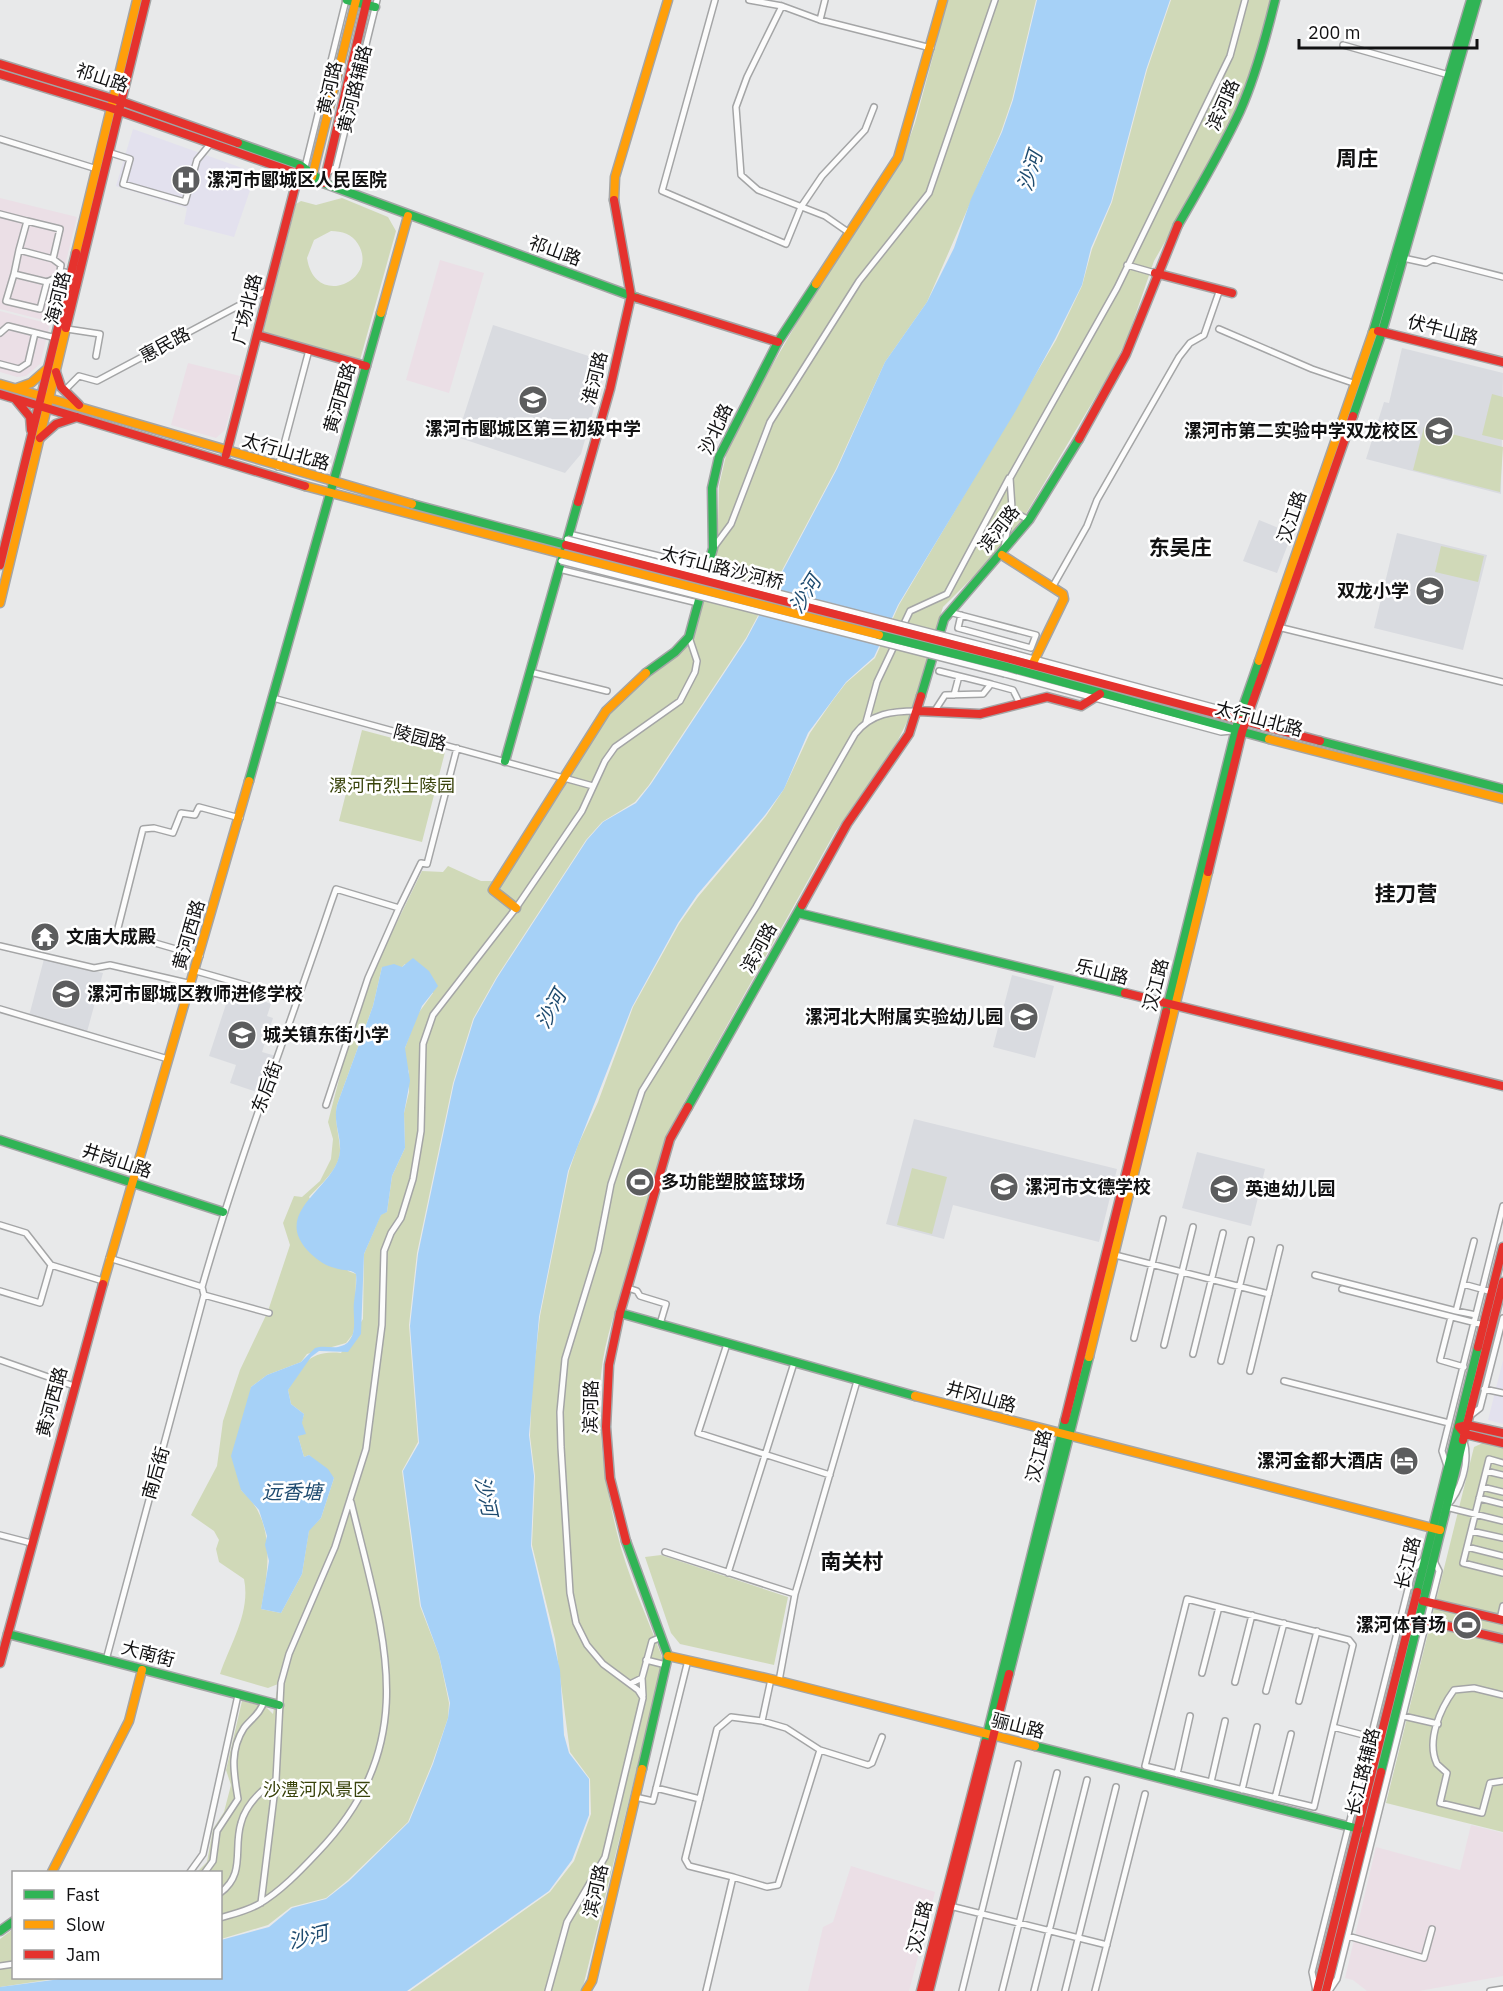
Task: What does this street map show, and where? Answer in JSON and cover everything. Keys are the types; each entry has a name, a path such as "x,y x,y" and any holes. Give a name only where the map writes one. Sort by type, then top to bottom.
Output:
{"street":[{"name":"海河路","path":"0,565 46,397 56,338 111,153 121,111 118,100 136,0"},
{"name":"海河路","path":"52,369 67,329 76,274 111,108 118,100 146,0"},
{"name":"淮河路","path":"505,761 610,389 631,296 614,195 615,177 668,0"},
{"path":"715,0 662,191 786,244 801,207 822,176 865,130 874,107"},
{"path":"749,0 782,6 820,20 931,48"},
{"path":"820,20 825,0"},
{"name":"沙北路","path":"689,637 713,548 712,488 719,457 778,342 898,158 943,0"},
{"path":"713,548 731,524 770,422 794,382 859,281 929,193 995,0"},
{"path":"866,722 878,682 910,612 947,594 1108,305 1230,56 1245,0"},
{"name":"滨河路","path":"586,1991 592,1981 667,1661 622,1530 610,1478 606,1427 609,1365 620,1313 670,1139 847,824 909,734 918,711 940,630 949,612 1002,555 1029,520 1076,444 1126,354 1140,321 1155,273 1172,236 1213,165 1241,109 1262,51 1275,0"},
{"name":"汉江路","path":"921,1991 947,1905 991,1736 1240,726 1356,384 1378,331 1471,0"},
{"name":"汉江路","path":"1240,726 1278,627 1403,258 1477,0"},
{"path":"351,1 371,3"},
{"name":"黄河路辅路","path":"301,168 340,25 351,1"},
{"name":"黄河路辅路","path":"340,25 351,1"},
{"name":"黄河路","path":"313,176 351,1"},
{"name":"黄河路","path":"324,183 371,3"},
{"path":"782,6 735,107 735,134 741,175 758,190 825,216 848,232"},
{"path":"1343,45 1449,75"},
{"name":"祁山路","path":"0,64 118,100 301,168 324,183 408,216 631,296 778,342"},
{"name":"祁山路","path":"0,74 121,111 211,143 301,168"},
{"path":"0,139 97,170"},
{"path":"111,153 130,159 123,184 185,202 197,160 211,143"},
{"name":"广场北路","path":"225,462 301,168"},
{"path":"0,214 60,229 53,258"},
{"name":"黄河西路","path":"0,1663 130,1183 196,971 240,818 408,216"},
{"path":"27,220 14,274 3,300 40,309 47,282"},
{"path":"14,274 47,282 58,278 60,271 61,265 53,258 20,250"},
{"path":"1403,258 1426,263 1432,259 1503,277"},
{"path":"1127,265 1232,292"},
{"path":"60,271 76,274"},
{"name":"惠民路","path":"64,391 79,376 96,381 268,290"},
{"path":"1053,586 1086,526 1097,500 1179,357 1190,342 1204,335 1220,290"},
{"path":"0,333 8,326 56,338"},
{"path":"67,329 100,334 96,356"},
{"path":"1219,329 1312,369 1356,384"},
{"name":"伏牛山路","path":"1378,331 1503,362"},
{"path":"0,364 19,369 28,363 35,333"},
{"path":"257,335 366,366"},
{"path":"278,467 309,350"},
{"path":"14,398 26,408 35,438 49,426 82,413 64,391 52,369 31,383 17,388"},
{"name":"太行山北路","path":"0,384 46,397 82,413 225,462 330,493 564,550"},
{"name":"太行山北路","path":"0,394 43,407 82,413 227,452 564,550"},
{"name":"海河路","path":"0,603 35,438"},
{"path":"1010,478 1012,511 1002,555 1053,586 1063,594 1064,599 1033,662"},
{"path":"1012,511 1029,520"},
{"path":"564,550 708,568"},
{"path":"564,550 698,603"},
{"path":"564,550 1008,663"},
{"name":"太行山路沙河桥","path":"564,550 1008,663"},
{"path":"949,612 961,615 1036,635 1031,648 958,628 961,615"},
{"path":"1278,627 1503,682"},
{"path":"261,1903 276,1780 279,1705 289,1654 334,1547 363,1461 375,1396 382,1324 384,1251 391,1233 401,1218 413,1179 421,1131 423,1044 433,1015 516,908 582,811 615,747 680,701 695,672 697,661 689,637 675,652 632,684 606,711 589,734 566,778 493,890 516,908"},
{"name":"太行山北路","path":"1008,663 1033,662 1240,726 1503,799"},
{"name":"太行山北路","path":"1008,663 1097,696 1240,726 1503,789"},
{"path":"939,671 1013,690 1020,704"},
{"path":"530,672 607,691"},
{"path":"954,695 959,676"},
{"path":"934,712 945,695 983,694 991,684"},
{"path":"643,1698 632,1683 603,1664 587,1645 576,1623 570,1593 561,1464 561,1412 565,1359 598,1251 611,1185 642,1090 756,907 855,734 866,722 890,711 980,714 1047,697 1082,706 1097,696"},
{"name":"陵园路","path":"273,698 593,786"},
{"path":"326,1105 368,978 421,863 427,864 458,748"},
{"path":"200,956 117,932 143,829 154,828 173,833 181,813 195,815 199,807 240,818"},
{"name":"东后街","path":"202,1287 223,1212 336,889 399,908"},
{"name":"乐山路","path":"798,913 1503,1086"},
{"path":"0,946 93,968 110,965 192,984"},
{"path":"196,971 298,1000"},
{"name":"汉江路","path":"1064,1436 1114,1255 1172,1006"},
{"path":"0,1009 168,1059"},
{"name":"井岗山路","path":"0,1140 223,1212"},
{"path":"1448,1470 1442,1450 1503,1206"},
{"path":"1134,1338 1163,1219"},
{"path":"0,1225 26,1233 51,1265 103,1281"},
{"path":"1164,1346 1193,1227"},
{"path":"1193,1354 1223,1233"},
{"path":"1221,1360 1251,1240"},
{"path":"1456,1311 1474,1241"},
{"name":"长江路","path":"1325,1977 1419,1619 1448,1470 1481,1388 1498,1293 1503,1247"},
{"path":"1250,1371 1280,1248"},
{"path":"1114,1255 1269,1294"},
{"path":"109,1258 202,1287"},
{"path":"0,1291 40,1303 51,1265"},
{"path":"1315,1275 1476,1315"},
{"name":"长江路","path":"1437,1529 1446,1507 1465,1428 1473,1369 1484,1325 1503,1282"},
{"path":"1463,1284 1498,1293"},
{"name":"南后街","path":"106,1660 204,1295 202,1287"},
{"path":"628,1288 637,1291 640,1296 666,1304 660,1324"},
{"path":"1342,1289 1484,1325"},
{"path":"204,1295 268,1313"},
{"name":"井冈山路","path":"620,1313 857,1381 1064,1436 1437,1529"},
{"path":"1450,1317 1440,1360 1473,1369"},
{"path":"1503,1318 1481,1388 1503,1393"},
{"path":"727,1344 698,1433 830,1475"},
{"path":"0,1360 74,1386"},
{"path":"729,1573 794,1363"},
{"path":"762,1721 775,1680 795,1594 857,1381"},
{"path":"1284,1381 1449,1423"},
{"path":"1465,1428 1503,1433"},
{"path":"1465,1428 1503,1443"},
{"path":"1503,1463 1489,1459 1463,1563 1503,1573"},
{"path":"1486,1471 1503,1475"},
{"path":"1482,1487 1503,1492"},
{"path":"1479,1498 1503,1504"},
{"path":"222,1917 261,1903 276,1890 339,1830 369,1780 386,1724 387,1666 379,1618 351,1501"},
{"path":"1446,1507 1503,1521"},
{"path":"1471,1531 1503,1538"},
{"path":"0,1535 31,1543"},
{"path":"1467,1547 1503,1556"},
{"path":"665,1552 795,1594"},
{"name":"长江路","path":"1325,1977 1359,1829 1419,1619 1427,1602 1430,1558"},
{"name":"长江路辅路","path":"1314,1989 1312,1972 1413,1569 1430,1558"},
{"path":"1187,1599 1252,1615 1349,1640 1353,1645 1314,1808 1145,1766 1187,1599"},
{"path":"1427,1602 1501,1620 1503,1606"},
{"path":"1202,1672 1219,1607"},
{"path":"1235,1682 1252,1615"},
{"path":"1419,1619 1503,1639"},
{"name":"长江路辅路","path":"1330,1990 1337,1980 1403,1716 1419,1619"},
{"path":"1266,1691 1284,1623"},
{"path":"1299,1701 1317,1631"},
{"path":"549,1991 567,1922 605,1857 643,1698 642,1678 646,1660 652,1641 659,1638"},
{"name":"大南街","path":"5,1639 106,1660 279,1705"},
{"path":"646,1660 667,1661"},
{"path":"635,1797 653,1801 688,1660"},
{"name":"骊山路","path":"667,1661 688,1660 775,1680 1359,1829"},
{"path":"53,1871 129,1721 142,1670"},
{"path":"632,1683 642,1678"},
{"path":"1503,1695 1474,1688 1458,1688 1446,1701 1433,1743 1433,1757 1447,1773 1440,1803 1482,1813 1490,1783 1503,1781"},
{"path":"191,1871 203,1854 238,1695"},
{"path":"206,1871 213,1861 217,1831 238,1799 232,1768 237,1742 244,1728 262,1708 264,1701"},
{"path":"820,1750 778,1885 767,1887 686,1863 720,1724 736,1716 762,1721 786,1728 820,1750 868,1765 878,1753 882,1737"},
{"path":"1177,1774 1190,1716"},
{"path":"1403,1716 1438,1724"},
{"path":"1211,1782 1225,1721"},
{"path":"1242,1790 1257,1727"},
{"path":"1333,1727 1371,1737"},
{"path":"1275,1798 1291,1734"},
{"path":"962,1991 1018,1764"},
{"path":"1002,1991 1057,1773"},
{"path":"222,1891 233,1881 238,1869 240,1824 247,1809 260,1791 276,1780"},
{"path":"1035,1991 1087,1780"},
{"path":"1065,1991 1116,1787"},
{"path":"656,1788 700,1799"},
{"path":"1095,1991 1145,1794"},
{"path":"706,1991 733,1877"},
{"path":"265,1885 268,1889 276,1890"},
{"path":"947,1905 1107,1945"},
{"name":"汉江路","path":"929,1991 947,1905"},
{"path":"1348,1936 1424,1958 1432,1929"},
{"path":"1314,1989 1325,1977 1330,1990"},
{"path":"1490,1991 1503,1989"}],"shaded area":[{"name":"漯河市郾城区人民医院","path":"133,129 256,173 234,237 184,224 187,208 116,186"},
{"path":"0,198 77,217 51,322 0,309"},
{"path":"440,260 484,273 449,393 406,380"},
{"path":"0,311 50,324 40,364 26,376 17,377 0,372"},
{"name":"漯河市郾城区第三初级中学","path":"493,325 607,362 581,454 565,473 457,437"},
{"name":"漯河市第二实验中学双龙校区","path":"1402,348 1503,373 1501,494 1366,459 1384,402 1389,403"},
{"path":"188,363 240,376 225,430 216,438 171,425"},
{"path":"1259,520 1281,529 1277,539 1288,544 1277,573 1243,561"},
{"name":"双龙小学","path":"1397,533 1487,555 1463,650 1374,628"},
{"name":"漯河市郾城区教师进修学校","path":"44,959 103,973 87,1032 29,1016"},
{"name":"漯河北大附属实验幼儿园","path":"1012,975 1054,986 1035,1058 993,1047"},
{"name":"城关镇东街小学","path":"232,986 260,995 259,999 271,1004 267,1016 273,1018 262,1052 276,1056 263,1094 230,1083 236,1065 209,1056"},
{"name":"漯河市文德学校","path":"914,1119 1117,1169 1099,1242 953,1205 944,1239 886,1224"},
{"name":"英迪幼儿园","path":"1197,1152 1265,1169 1251,1226 1182,1208"},
{"path":"1503,1360 1503,1424 1488,1420"},
{"path":"1471,1825 1503,1833 1503,1976 1419,1991 1367,1991 1353,1980 1345,1978 1376,1847 1460,1870"},
{"path":"851,1866 935,1892 909,1991 808,1991 823,1927 833,1922"}],"green space":[{"name":"沙澧河风景区","path":"945,0 1036,0 1012,100 1001,132 927,302 885,362 836,469 746,638 649,785 635,802 602,822 586,840 496,978 473,1019 453,1083 417,1253 409,1325 418,1442 402,1471 420,1606 439,1655 449,1703 448,1718 408,1822 326,1898 291,1907 268,1925 222,1939 222,1871 198,1871 207,1862 213,1829 224,1812 231,1785 226,1770 242,1701 266,1707 273,1714 278,1684 268,1688 220,1674 242,1616 245,1604 244,1579 219,1562 216,1549 219,1540 214,1531 191,1515 217,1466 223,1421 240,1370 268,1311 290,1245 283,1223 294,1196 302,1197 320,1181 331,1159 333,1139 328,1122 344,1060 374,969 422,871 443,872 448,866 481,881 502,881 562,791 592,736 621,700 683,650 694,636 707,586 718,522 719,486 730,438 827,271 900,164 915,123 936,45","holes":["405,964 433,993 417,1015 405,1048 405,1061 409,1072 409,1092 404,1113 405,1148 392,1176 387,1212 381,1214 364,1254 363,1319 341,1353 321,1354 308,1361 288,1390 291,1404 304,1414 298,1436 304,1457 309,1455 334,1478 321,1518 309,1530 302,1574 281,1613 261,1609 267,1561 265,1530 260,1515 241,1490 251,1387 267,1375 301,1362 307,1354 346,1343 353,1334 356,1274 348,1271 309,1197 337,1163 340,1149 337,1105 373,1006 382,967 402,967"]},
{"path":"1171,0 1270,0 1259,47 1239,102 1217,151 1154,261 1127,339 1111,371 1021,522 989,561 943,607 910,716 895,746 835,832 682,1106 659,1161 606,1345 601,1375 600,1414 605,1474 617,1533 632,1580 662,1657 661,1670 583,1987 581,1991 410,1991 550,1892 574,1861 591,1814 590,1779 570,1752 555,1639 532,1545 535,1476 530,1436 532,1387 540,1316 569,1171 578,1145 598,1102 633,1007 679,924 698,897 766,816 784,789 810,733 833,700 846,683 875,658 899,605 1056,340 1082,286 1092,249 1112,202 1147,70"},
{"path":"342,198 388,217 396,231 360,360 263,332 296,204 301,201 316,205","holes":["335,231 353,238 358,244 362,257 360,269 354,278 344,284 332,286 321,283 312,274 307,258 314,240"]},
{"path":"1492,394 1503,397 1503,440 1482,435"},
{"path":"1424,427 1503,447 1500,492 1413,470"},
{"path":"1441,546 1484,556 1478,582 1435,572"},
{"name":"漯河市烈士陵园","path":"362,730 445,752 422,842 339,821"},
{"path":"912,1168 947,1177 932,1234 897,1225"},
{"name":"漯河体育场","path":"1485,1442 1503,1447 1503,1832 1386,1803 1474,1447"},
{"path":"661,1555 788,1597 774,1665 680,1644 671,1633 645,1557"},
{"path":"12,1930 12,1979 54,1979 0,1987 0,1939"}],"water":[{"name":"沙河","path":"1037,0 1170,0 1146,70 1111,202 1091,248 1082,285 1055,339 1015,412 898,605 874,657 846,682 808,733 784,789 765,815 697,895 678,923 632,1007 568,1171 539,1317 529,1435 534,1476 531,1546 560,1670 564,1735 569,1753 589,1779 589,1815 572,1860 549,1891 407,1991 0,1991 0,1987 60,1979 222,1979 222,1940 269,1927 292,1908 326,1899 349,1881 409,1822 433,1764 448,1718 450,1703 439,1655 421,1606 403,1471 419,1443 410,1326 418,1254 454,1083 474,1019 497,978 587,840 603,822 636,803 651,784 746,640 837,469 885,362 927,302 954,248 971,199 1002,132 1013,100"},
{"name":"远香塘","path":"413,958 429,971 438,986 422,1006 405,1048 410,1081 404,1113 405,1148 392,1176 387,1212 381,1215 364,1254 361,1334 348,1352 319,1351 311,1357 288,1390 291,1404 304,1414 302,1423 306,1434 298,1436 304,1457 309,1455 328,1469 334,1478 321,1518 309,1531 302,1574 281,1613 261,1609 269,1561 265,1545 267,1536 259,1510 241,1490 231,1456 251,1387 267,1375 301,1362 315,1348 338,1347 350,1340 353,1335 356,1274 328,1266 311,1254 299,1239 297,1225 300,1213 336,1165 340,1151 336,1118 337,1105 373,1006 382,967 394,964 402,967"}],"traffic: fast":[{"path":"347,0 375,7"},
{"path":"1178,225 1240,111 1256,70 1275,0"},
{"path":"1373,332 1471,0"},
{"path":"1353,416 1382,332 1477,0"},
{"path":"238,143 300,165 319,179"},
{"path":"296,173 637,298"},
{"path":"646,673 675,652 689,637 713,548 712,488 719,457 778,342 816,284"},
{"path":"249,781 381,313"},
{"path":"921,696 944,619 1029,520 1079,439"},
{"path":"505,761 578,502"},
{"path":"412,504 566,545"},
{"path":"879,635 1007,667"},
{"path":"1166,1012 1238,721 1259,661"},
{"path":"1007,667 1269,739"},
{"path":"1320,741 1503,789"},
{"path":"688,1107 802,905"},
{"path":"798,913 1125,993"},
{"path":"0,1140 223,1212"},
{"path":"620,1313 915,1396"},
{"path":"1417,1592 1478,1347"},
{"path":"1009,1674 1089,1357"},
{"path":"985,1743 1065,1420"},
{"path":"1381,1772 1463,1440"},
{"path":"626,1541 668,1656 642,1769"},
{"path":"8,1634 279,1705"},
{"path":"1035,1746 1359,1829"},
{"path":"0,1931 12,1922"}],"traffic: slow":[{"path":"76,253 137,0"},
{"path":"312,177 356,0"},
{"path":"614,200 615,177 668,0"},
{"path":"816,284 898,158 943,0"},
{"path":"381,313 408,216"},
{"path":"0,603 66,328"},
{"path":"1259,661 1373,332"},
{"path":"17,388 31,383 48,368"},
{"path":"0,384 412,504"},
{"path":"305,486 563,554"},
{"path":"563,554 879,635"},
{"path":"1002,555 1063,594 1064,599 1032,665"},
{"path":"516,908 493,890 606,711 646,673"},
{"path":"1269,739 1503,799"},
{"path":"103,1284 249,781"},
{"path":"1089,1357 1208,872"},
{"path":"915,1396 1440,1530"},
{"path":"668,1656 779,1681 1035,1746"},
{"path":"53,1871 129,1721 142,1670"},
{"path":"586,1991 592,1981 642,1769"}],"traffic: jam":[{"path":"66,328 146,0"},
{"path":"324,183 367,0"},
{"path":"0,64 123,102 238,143"},
{"path":"0,74 111,108 296,173"},
{"path":"226,455 300,168"},
{"path":"578,502 610,389 631,296 614,200"},
{"path":"1079,439 1126,354 1178,225"},
{"path":"0,565 76,253"},
{"path":"1155,273 1232,293"},
{"path":"637,298 778,342"},
{"path":"1378,331 1503,362"},
{"path":"257,335 366,366"},
{"path":"56,372 61,387 79,405"},
{"path":"0,394 305,486"},
{"path":"16,400 30,417 31,430"},
{"path":"1208,872 1242,732 1353,416"},
{"path":"40,438 56,424 77,417"},
{"path":"566,545 1010,659"},
{"path":"1010,659 1320,741"},
{"path":"918,711 980,714 1047,697 1081,706 1100,694"},
{"path":"802,905 847,824 909,734 921,696"},
{"path":"1125,993 1503,1086"},
{"path":"1065,1420 1166,1012"},
{"path":"626,1541 610,1478 606,1427 609,1365 620,1313 670,1139 688,1107"},
{"path":"1478,1347 1503,1247"},
{"path":"1463,1440 1503,1282"},
{"path":"0,1663 103,1284"},
{"path":"1503,1433 1467,1425 1459,1427 1465,1434 1503,1443"},
{"path":"1317,1991 1417,1592"},
{"path":"1423,1601 1503,1620"},
{"path":"1414,1618 1503,1639"},
{"path":"929,1991 1009,1674"},
{"path":"921,1991 985,1743"},
{"path":"1326,1991 1381,1772"}],"place":[{"name":"漯河市郾城区人民医院","path":"186,180"},
{"name":"漯河市郾城区第三初级中学","path":"533,400"},
{"name":"漯河市第二实验中学双龙校区","path":"1439,431"},
{"name":"双龙小学","path":"1430,591"},
{"name":"文庙大成殿","path":"45,937"},
{"name":"漯河市郾城区教师进修学校","path":"66,994"},
{"name":"漯河北大附属实验幼儿园","path":"1024,1017"},
{"name":"城关镇东街小学","path":"242,1035"},
{"name":"多功能塑胶篮球场","path":"640,1182"},
{"name":"漯河市文德学校","path":"1004,1187"},
{"name":"英迪幼儿园","path":"1224,1189"},
{"name":"漯河金都大酒店","path":"1404,1461"},
{"name":"漯河体育场","path":"1467,1625"}],"district":[{"name":"周庄","path":"1357,159"},
{"name":"东吴庄","path":"1180,548"},
{"name":"挂刀营","path":"1406,894"},
{"name":"南关村","path":"852,1562"}]}
